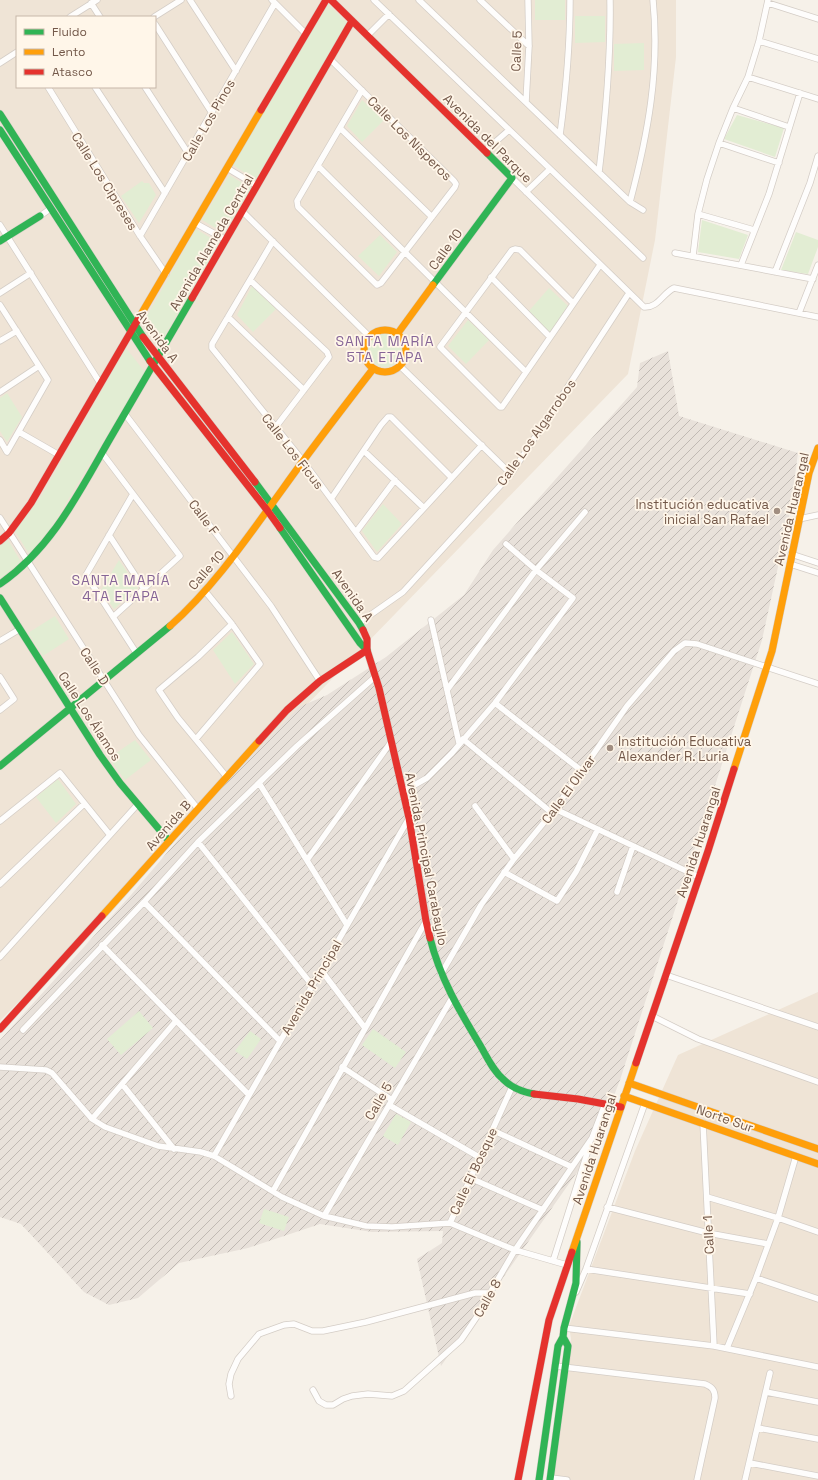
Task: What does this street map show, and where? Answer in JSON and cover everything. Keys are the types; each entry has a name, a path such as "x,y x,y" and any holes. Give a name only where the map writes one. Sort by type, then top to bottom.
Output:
{"street":[{"path":"156,16 181,0"},
{"path":"190,0 236,72"},
{"name":"Avenida Alameda Central","path":"0,541 10,533 31,503 326,0"},
{"name":"Avenida del Parque","path":"331,0 629,294 644,307 657,304 668,291 674,288 799,313"},
{"name":"Avenida del Parque","path":"374,0 644,258"},
{"path":"420,0 630,202 643,210"},
{"path":"480,0 528,46"},
{"name":"Calle 5","path":"526,102 528,0"},
{"path":"560,135 567,85 570,35 570,0"},
{"path":"599,172 607,103 610,0"},
{"path":"630,202 642,156 651,109 655,62 655,15 653,0"},
{"path":"72,16 94,2 100,16"},
{"path":"274,2 306,34"},
{"name":"Calle Los Pinos","path":"140,236 236,72 274,2"},
{"path":"693,256 698,214 707,179 733,108 748,77 759,42 768,2 818,19"},
{"path":"367,36 389,14"},
{"name":"Avenida Alameda Central","path":"0,584 28,562 44,546 62,521 158,358 352,21"},
{"path":"156,26 212,113"},
{"path":"759,42 818,59"},
{"path":"0,63 16,53"},
{"name":"Calle Los Nísperos","path":"318,166 297,201 298,206 377,284 381,283 406,252 455,188 456,184 330,59"},
{"path":"748,77 818,99"},
{"name":"Calle Los Cipreses","path":"49,88 140,236 166,274"},
{"path":"96,88 165,193"},
{"path":"146,88 188,153"},
{"path":"362,90 318,166 526,372"},
{"path":"741,265 769,194 800,93"},
{"path":"733,108 789,127"},
{"name":"Avenida A","path":"0,114 135,326 158,358 265,494 270,507 360,643 367,650"},
{"path":"340,128 432,218"},
{"name":"Avenida A","path":"0,130 50,209 153,365 270,507 359,623 367,639 367,650"},
{"path":"485,151 509,130"},
{"path":"719,143 779,162"},
{"path":"775,272 810,183 818,156"},
{"path":"227,168 257,186"},
{"path":"526,192 550,169"},
{"name":"Calle 10","path":"398,334 512,178"},
{"path":"0,241 50,209"},
{"path":"242,211 369,336"},
{"path":"698,214 754,230"},
{"path":"195,223 226,240"},
{"path":"0,225 100,383"},
{"path":"273,242 228,317 304,390"},
{"path":"573,303 520,250 512,250 441,345 441,348 500,407 503,406 600,265"},
{"path":"675,253 813,279"},
{"path":"818,265 799,313 818,317"},
{"path":"0,293 31,273"},
{"path":"491,277 550,337"},
{"path":"250,280 328,354 329,357 275,428"},
{"name":"Calle Los Algarrobos","path":"359,623 403,592 511,474 629,294"},
{"path":"0,305 48,380 7,452 0,440"},
{"name":"Calle Los Ficus","path":"228,317 212,344 212,348 303,461 376,558 378,558 424,508"},
{"path":"386,329 398,334 403,339 406,346 404,360 400,366 394,370 380,372 368,364 364,357 364,350 365,342 369,336 374,332 386,329"},
{"path":"0,341 17,331"},
{"path":"0,392 39,366"},
{"path":"400,366 511,474"},
{"name":"Calle 10","path":"0,766 138,654 175,621 205,591 234,556 373,368"},
{"name":"Calle F","path":"125,414 275,612 320,681"},
{"path":"331,499 388,417 391,417 451,477"},
{"path":"19,432 59,455"},
{"path":"364,451 424,508 482,445"},
{"name":"Avenida Huarangal","path":"518,1480 550,1320 628,1083 699,877 767,667 776,636 791,554 811,465 818,448"},
{"path":"102,453 180,556 113,617"},
{"path":"356,532 394,480"},
{"path":"133,494 86,575 138,654"},
{"path":"265,494 271,496 280,494"},
{"path":"447,690 536,570 585,512"},
{"path":"799,519 818,515"},
{"name":"Calle D","path":"0,518 139,735 198,809"},
{"path":"109,535 144,589"},
{"path":"402,792 427,778 495,703 573,598 536,570 506,544"},
{"path":"791,554 818,564"},
{"path":"790,564 818,573"},
{"path":"196,739 260,664 232,624 205,591"},
{"name":"Calle Los Álamos","path":"0,598 100,755 138,804 170,841"},
{"path":"431,620 447,690 461,741 553,811 598,829 699,877"},
{"path":"226,776 178,718 159,690 198,657 232,624"},
{"path":"0,641 20,629"},
{"name":"Calle El Olivar","path":"442,974 481,905 504,872 553,811 627,706 674,651 685,643 697,644 767,667"},
{"name":"Avenida Principal Carabayllo","path":"367,650 376,676 409,818 426,921 434,954 452,998 496,1072 512,1087 532,1094 572,1098 621,1107"},
{"name":"Avenida B","path":"0,1029 170,841 226,776 287,710 320,681 367,650"},
{"path":"767,667 818,684"},
{"path":"24,1030 198,842 336,710 376,676"},
{"path":"0,677 14,699 0,710"},
{"path":"495,703 582,771"},
{"path":"307,860 391,742"},
{"path":"0,821 60,773 110,835"},
{"path":"259,783 348,925"},
{"path":"0,884 84,804"},
{"path":"0,957 138,804"},
{"path":"475,806 514,859"},
{"name":"Avenida Principal","path":"214,1156 409,818"},
{"path":"504,872 557,901 576,872 598,829"},
{"path":"198,842 312,985"},
{"path":"616,892 633,846"},
{"path":"144,902 280,1041"},
{"path":"272,1191 426,921"},
{"path":"102,946 249,1095"},
{"path":"321,970 364,1028"},
{"path":"666,975 818,1027"},
{"name":"Calle 5","path":"324,1216 452,998"},
{"path":"652,1016 698,1039 818,1082"},
{"path":"92,1119 176,1021"},
{"path":"0,1067 46,1070 52,1073 92,1119 105,1127 158,1146 214,1156"},
{"path":"342,1067 391,1102 479,1158"},
{"name":"Norte Sur","path":"628,1083 818,1149"},
{"path":"122,1084 174,1149"},
{"name":"Calle El Bosque","path":"214,1156 282,1197 324,1216 366,1226 392,1227 450,1223 512,1087"},
{"name":"Norte Sur","path":"624,1096 818,1164"},
{"path":"572,1302 586,1269 644,1103"},
{"name":"Calle 8","path":"313,1390 319,1401 326,1405 333,1405 352,1396 368,1394 392,1396 404,1391 461,1340 482,1309 515,1250 592,1138 605,1104"},
{"name":"Calle 1","path":"703,1124 714,1346"},
{"path":"492,1130 572,1167"},
{"path":"553,1261 592,1138"},
{"path":"727,1348 750,1294 778,1218 796,1156"},
{"path":"470,1178 543,1210"},
{"path":"707,1197 778,1218 818,1232"},
{"path":"607,1207 708,1233 768,1244"},
{"path":"450,1223 515,1250 567,1265"},
{"name":"Avenida Huarangal","path":"540,1480 558,1346 563,1337 564,1328 572,1302 577,1271 577,1238"},
{"path":"586,1269 750,1294"},
{"path":"756,1278 818,1299"},
{"path":"231,1396 229,1384 231,1374 238,1359 259,1334 284,1325 294,1324 312,1331 323,1331 366,1322 475,1293 490,1293"},
{"path":"564,1328 714,1346 818,1367"},
{"name":"Avenida Huarangal","path":"550,1479 568,1346 563,1337"},
{"path":"555,1366 705,1384 713,1389 715,1398 697,1480"},
{"path":"746,1480 770,1373"},
{"path":"766,1392 818,1402"},
{"path":"758,1428 818,1439"},
{"path":"750,1463 818,1476"},
{"path":"550,1479 567,1480"}],"shaded area":[{"path":"0,0 676,0 676,57 655,240 628,374 0,1021"},
{"path":"668,351 679,416 798,453 790,512 762,640 620,1080 594,1148 441,1366 417,1259 442,1243 443,1231 372,1232 320,1224 248,1248 179,1263 138,1298 109,1305 84,1292 21,1224 0,1217 0,1040 131,895 235,773 299,707 327,695 386,657 464,595 493,550 637,387 640,363"},
{"path":"818,992 818,1480 553,1480 571,1339 569,1326 635,1151 678,1055"}],"green space":[{"path":"535,0 565,0 565,20 535,20"},
{"path":"328,4 347,23 256,180 233,165"},
{"path":"575,16 605,16 605,42 575,43"},
{"path":"644,43 644,70 614,71 614,44"},
{"path":"362,100 384,120 362,142 347,126"},
{"path":"737,115 784,128 775,157 724,139"},
{"path":"229,175 251,188 224,233 202,220"},
{"path":"142,181 144,183 149,183 156,195 139,223 121,196"},
{"path":"702,220 748,235 739,259 698,252"},
{"path":"196,229 219,243 160,344 144,321"},
{"path":"796,232 818,240 818,247 808,274 781,270"},
{"path":"380,235 397,252 379,276 358,256"},
{"path":"252,286 276,309 253,332 237,315"},
{"path":"549,288 568,306 550,335 528,312"},
{"path":"468,320 489,340 466,364 448,346"},
{"path":"382,333 388,333 392,334 399,340 402,350 401,357 395,364 388,367 382,367 378,366 371,360 368,353 368,347 369,343 375,336"},
{"path":"126,348 145,372 51,528 29,554 15,531 42,495"},
{"path":"7,393 22,417 7,442 0,431 0,398"},
{"path":"383,504 402,524 377,552 362,531"},
{"path":"8,540 21,562 0,579 0,545"},
{"path":"119,560 138,588 114,609 101,590"},
{"path":"55,616 69,639 43,656 28,633"},
{"path":"232,632 254,664 235,684 213,650"},
{"path":"135,740 151,760 125,780 109,758"},
{"path":"58,779 76,804 56,823 36,797"},
{"path":"139,1011 153,1028 121,1055 107,1039"},
{"path":"373,1029 406,1052 395,1068 362,1045"},
{"path":"250,1031 261,1039 247,1059 235,1051"},
{"path":"396,1114 411,1122 398,1145 383,1136"},
{"path":"264,1209 289,1217 284,1231 259,1223"}],"traffic: fast":[{"path":"0,114 143,337"},
{"path":"0,130 150,361"},
{"path":"433,285 512,178 487,153"},
{"path":"0,241 40,216"},
{"path":"0,584 19,569 35,553 50,536 76,498 192,298"},
{"path":"255,482 363,630"},
{"path":"280,528 360,643 367,650"},
{"path":"0,598 100,755 120,783 169,841"},
{"path":"0,766 170,626"},
{"path":"430,938 439,967 451,993 493,1068 507,1083 522,1091 534,1094"},
{"path":"539,1480 558,1346 563,1337 576,1283 577,1242"},
{"path":"550,1480 568,1346 563,1337"}],"traffic: slow":[{"path":"140,316 261,110"},
{"path":"398,333 433,285"},
{"path":"381,330 389,330 397,333 403,339 406,351 403,363 397,369 389,372 381,372 373,369 367,363 364,355 364,347 367,339 373,333 381,330"},
{"path":"170,626 216,578 256,526 315,444 373,369"},
{"path":"734,769 772,651 809,473 818,448"},
{"path":"102,916 259,741"},
{"path":"572,1252 636,1063"},
{"path":"629,1083 818,1149"},
{"path":"624,1096 818,1164"}],"traffic: jam":[{"path":"261,110 326,0"},
{"path":"331,0 487,153"},
{"path":"192,298 352,21"},
{"path":"0,541 9,533 31,503 140,316"},
{"path":"143,337 255,482"},
{"path":"150,361 280,528"},
{"path":"363,630 367,639 367,650 379,688 409,818 430,938"},
{"path":"259,741 287,710 320,681 367,650"},
{"path":"636,1063 708,851 734,769"},
{"path":"0,1029 102,916"},
{"path":"534,1094 578,1099 621,1107"},
{"path":"518,1480 549,1320 572,1252"}],"place":[{"name":"Institución educativa inicial San Rafael","path":"777,511"},
{"name":"Institución Educativa Alexander R. Luria","path":"610,748"}],"district":[{"name":"SANTA MARÍA 5TA ETAPA","path":"385,350"},
{"name":"SANTA MARÍA 4TA ETAPA","path":"121,588"}]}
